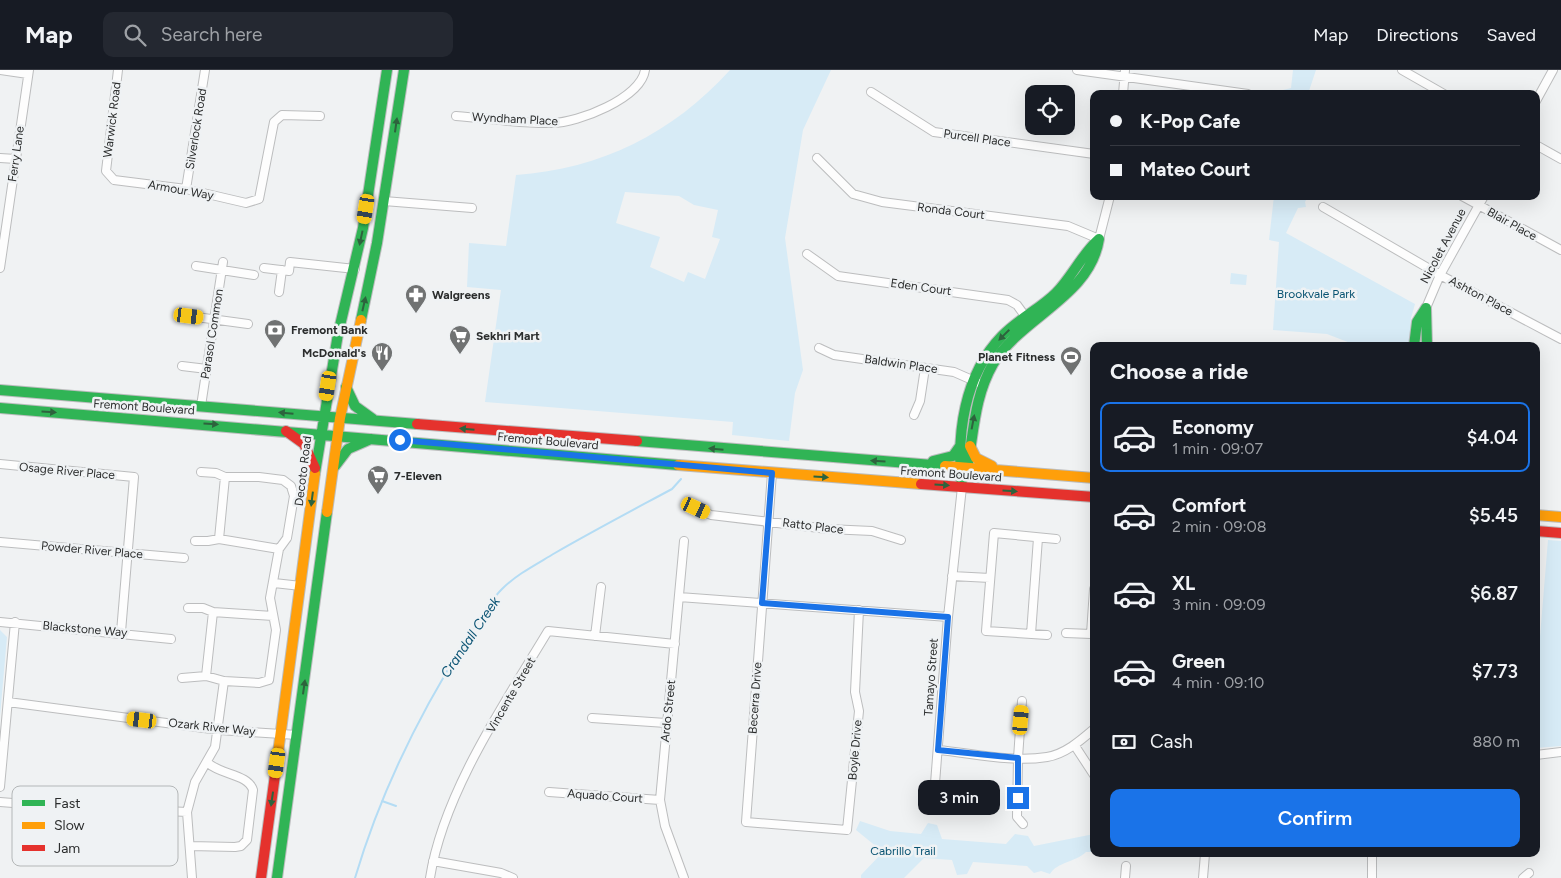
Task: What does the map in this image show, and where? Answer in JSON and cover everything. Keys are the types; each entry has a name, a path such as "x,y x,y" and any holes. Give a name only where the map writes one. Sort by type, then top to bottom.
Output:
{"main road":[{"name":"Decoto Road","path":"261,878 320,433 338,334 364,228 387,70"},
{"path":"277,878 340,418 377,243 404,70"},
{"name":"Tamayo Street","path":"962,487 966,410 992,349 1028,320 1066,282 1091,245 1099,239"},
{"name":"Nicolet Avenue","path":"1414,342 1417,322 1426,308"},
{"name":"Nicolet Avenue","path":"1426,308 1428,323 1426,342"},
{"path":"346,386 349,398 358,410 379,421"},
{"name":"Fremont Boulevard","path":"0,390 1090,478"},
{"name":"Fremont Boulevard","path":"0,408 338,434 772,473 1090,497"},
{"path":"284,430 304,444 316,471"},
{"path":"333,469 348,449 375,438"},
{"path":"914,464 948,458 965,446 981,462 1008,471"},
{"path":"1540,515 1561,518"},
{"path":"1540,531 1561,533"}],"street":[{"path":"0,70 29,72"},
{"name":"Warwick Road","path":"106,171 118,70"},
{"name":"Silverlock Road","path":"186,189 205,70"},
{"name":"Wyndham Place","path":"456,116 553,124 570,120 624,98 637,87 645,70"},
{"path":"1077,70 1125,73 1225,90"},
{"path":"1402,70 1437,90"},
{"path":"1540,94 1553,70"},
{"name":"Ferry Lane","path":"0,268 2,236 29,72"},
{"path":"1123,90 1125,73"},
{"name":"Purcell Place","path":"871,92 934,132 1090,153"},
{"name":"Armour Way","path":"106,171 114,180 186,189 246,203 260,199 274,122 282,115 320,116"},
{"path":"1540,148 1561,159"},
{"path":"0,158 16,160"},
{"name":"Ronda Court","path":"817,158 852,194 882,202 1068,226 1099,239"},
{"name":"Tamayo Street","path":"1099,239 1109,200"},
{"name":"Blair Place","path":"1469,200 1561,250"},
{"name":"Nicolet Avenue","path":"1426,308 1440,274 1482,200"},
{"path":"384,201 472,208"},
{"name":"Ashton Place","path":"1323,207 1440,274 1561,339"},
{"name":"Eden Court","path":"807,254 838,276 1008,300 1017,305 1028,320"},
{"path":"264,268 289,271 290,262 355,269"},
{"path":"196,266 222,266 254,274"},
{"name":"Parasol Common","path":"201,406 222,266"},
{"path":"280,292 282,270"},
{"path":"189,316 248,324"},
{"name":"Baldwin Place","path":"819,348 834,355 954,372 979,383"},
{"path":"182,366 207,369"},
{"path":"914,415 920,401 925,368"},
{"name":"Osage River Place","path":"0,464 134,477 129,553"},
{"path":"182,678 206,676 224,681 259,683 269,680 276,630 270,598 279,549 288,538 294,496 291,486 283,480 225,477 216,473 201,472"},
{"name":"Becerra Drive","path":"772,473 768,520 768,554 762,603 746,822 847,830"},
{"path":"219,539 225,477"},
{"name":"Tamayo Street","path":"933,809 948,617 962,487"},
{"name":"Ratto Place","path":"696,508 711,515 768,520 828,529 872,531 901,540"},
{"path":"1047,635 986,631 994,533 1056,539"},
{"path":"1031,634 1038,538"},
{"path":"195,541 219,539 279,549"},
{"name":"Ardo Street","path":"684,541 660,800 665,826 684,878"},
{"name":"Powder River Place","path":"0,542 184,558"},
{"path":"120,632 129,553"},
{"path":"952,576 990,578"},
{"path":"274,584 301,586"},
{"path":"595,636 601,587"},
{"path":"680,597 948,617"},
{"path":"188,608 203,608 213,612 273,616"},
{"name":"Boyle Drive","path":"847,830 859,710 855,692 859,610"},
{"path":"206,676 213,612"},
{"name":"Blackstone Way","path":"0,622 171,638"},
{"path":"0,787 15,622"},
{"name":"Vincente Street","path":"430,878 433,861 446,821 475,758 548,631 675,644"},
{"path":"1066,633 1090,634"},
{"path":"192,878 187,812 195,782 208,763 215,747 219,730 224,681"},
{"path":"1022,701 1018,758 1017,818 1023,824"},
{"name":"Ozark River Way","path":"8,702 219,730 297,735"},
{"path":"592,718 666,722"},
{"path":"938,750 1018,758 1048,757 1074,746 1090,732"},
{"path":"1074,746 1090,769"},
{"path":"1540,755 1561,752"},
{"path":"190,846 234,847 241,846 247,840 253,790 251,783 246,779 224,774 208,763"},
{"name":"Aquado Court","path":"549,792 660,800"},
{"path":"178,811 187,812"},
{"path":"1203,878 1205,857"},
{"path":"1372,857 1372,878"},
{"path":"433,861 501,873 513,878"},
{"path":"1125,878 1126,866"}],"green space":[{"path":"730,70 831,70 803,130 785,238 803,370 795,393 789,441 732,435 733,422 485,402 501,290 467,287 469,243 506,246 516,175 577,165 606,156 634,144 660,129 708,92","holes":["625,192 679,196 694,205 718,210 712,237 720,239 705,279 688,272 684,282 650,267 660,237 616,223"]},
{"path":"1293,70 1316,70 1309,90 1283,90 1291,88"},
{"name":"Brookvale Park","path":"1274,200 1306,200 1306,207 1298,208 1286,233 1415,304 1411,318 1409,342 1348,342 1327,334 1273,330 1279,242 1269,240"},
{"path":"1231,273 1247,275 1246,285 1230,284"},
{"path":"1548,540 1561,541 1561,746 1540,748 1540,637"},
{"path":"0,630 7,637 0,716"},
{"name":"Cabrillo Trail","path":"860,821 890,831 921,834 928,823 937,825 942,839 1006,844 1015,834 1028,836 1034,846 1090,835 1090,852 1086,852 1062,864 1050,874 1041,871 1034,873 1027,866 973,862 967,874 957,875 952,860 924,858 904,878 861,878 861,875 883,852 856,830"}],"waterway":[{"name":"Crandall Creek","path":"355,878 388,786 416,727 448,670 492,601 508,584 527,569 672,489 681,479"},
{"path":"382,801 396,806"}],"traffic: fast":[{"path":"315,473 338,334 363,228 387,70"},
{"path":"361,320 377,243 404,70"},
{"path":"966,474 981,391 993,364 1020,333 1069,292 1083,276 1093,259 1099,239"},
{"path":"962,487 960,467 962,427 971,387 979,369 989,352 1002,336 1056,293 1099,239"},
{"path":"1426,308 1427,342"},
{"path":"1414,342 1417,322 1426,308"},
{"path":"346,387 355,406 373,419"},
{"path":"0,390 417,424"},
{"path":"0,408 678,465"},
{"path":"335,466 348,449 371,439"},
{"path":"637,441 945,466"},
{"path":"933,461 953,456 960,446"},
{"path":"277,878 327,512"}],"traffic: slow":[{"path":"327,512 340,418 361,320"},
{"path":"970,446 976,458 992,466"},
{"path":"678,465 921,484"},
{"path":"945,466 1090,478"},
{"path":"278,753 315,473"},
{"path":"1540,515 1561,517"}],"traffic: jam":[{"path":"417,424 637,441"},
{"path":"286,431 304,444 315,468"},
{"path":"921,484 1090,497"},
{"path":"1540,531 1561,533"},
{"path":"261,878 278,753"}],"place":[{"name":"Walgreens","path":"416,314"},
{"name":"Fremont Bank","path":"275,349"},
{"name":"Sekhri Mart","path":"460,355"},
{"name":"McDonald's","path":"382,372"},
{"name":"Planet Fitness","path":"1071,376"},
{"name":"7-Eleven","path":"378,495"}],"route":[{"path":"400,440 772,473 768,520 768,554 762,603 948,617 938,750 1018,758 1018,798"}]}
